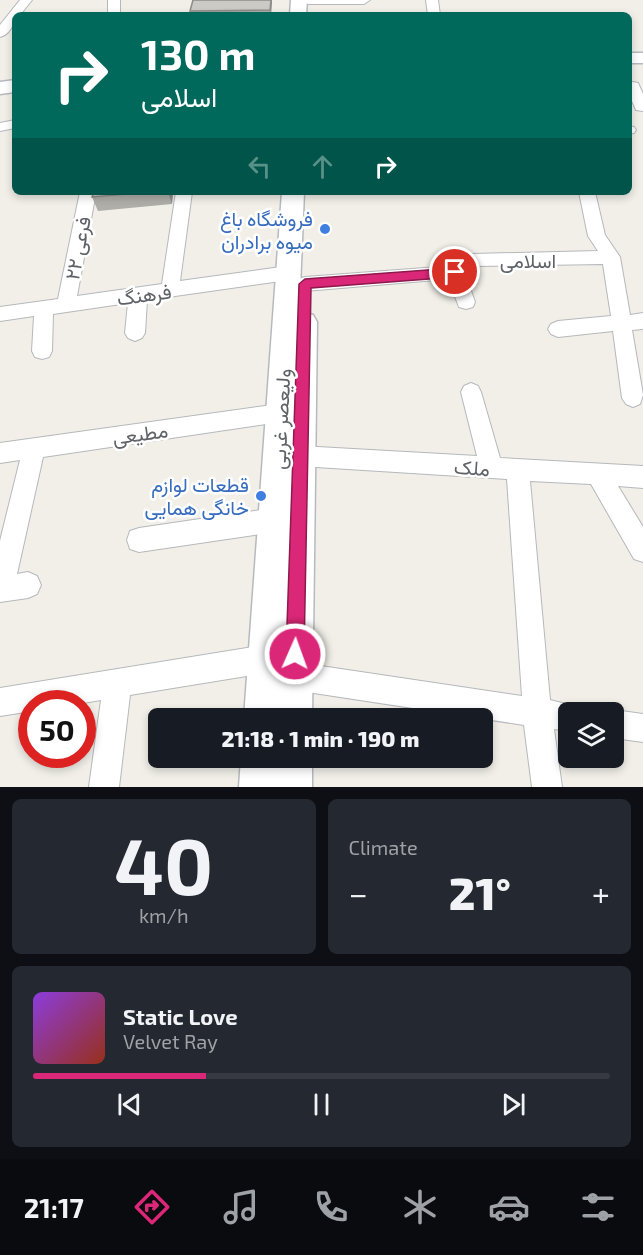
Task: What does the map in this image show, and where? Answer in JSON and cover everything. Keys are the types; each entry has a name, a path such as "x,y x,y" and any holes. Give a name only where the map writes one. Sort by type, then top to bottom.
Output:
{"main road":[{"name":"ولیعصر غربی","path":"293,195 300,456 293,708"},
{"name":"ولیعصر غربی","path":"263,708 280,413 308,195"},
{"path":"260,787 261,768"},
{"path":"291,787 292,768"}],"street":[{"path":"0,12 16,12 26,0"},
{"path":"308,0 364,0"},
{"path":"0,33 12,17"},
{"path":"633,86 638,106"},
{"name":"فرعی ۲۲","path":"66,305 87,195"},
{"path":"170,290 184,195"},
{"path":"588,195 597,236 611,257 633,398"},
{"name":"اسلامی","path":"297,278 455,272 473,260 567,260 611,257"},
{"path":"455,272 466,302"},
{"name":"فرهنگ","path":"0,314 170,290 297,278"},
{"path":"135,333 138,294"},
{"path":"42,351 44,308"},
{"path":"558,329 643,321"},
{"path":"471,392 491,468"},
{"name":"مطیعی","path":"0,453 280,413"},
{"path":"28,585 1,589 34,448"},
{"name":"ملک","path":"300,456 643,477"},
{"path":"518,471 537,713 546,787"},
{"path":"598,475 643,550"},
{"path":"139,540 274,520"},
{"path":"0,702 265,659"},
{"path":"294,676 558,716"},
{"path":"104,787 117,684"},
{"path":"624,725 643,728"}],"building":[{"path":"193,0 271,0 270,10 190,11"},
{"path":"93,195 116,195 92,197"}],"place":[{"name":"فروشگاه باغ میوه برادران","path":"325,229"},
{"name":"قطعات لوازم خانگی همایی","path":"261,496"}],"route":[{"path":"295,654 305,284 455,272"}]}
